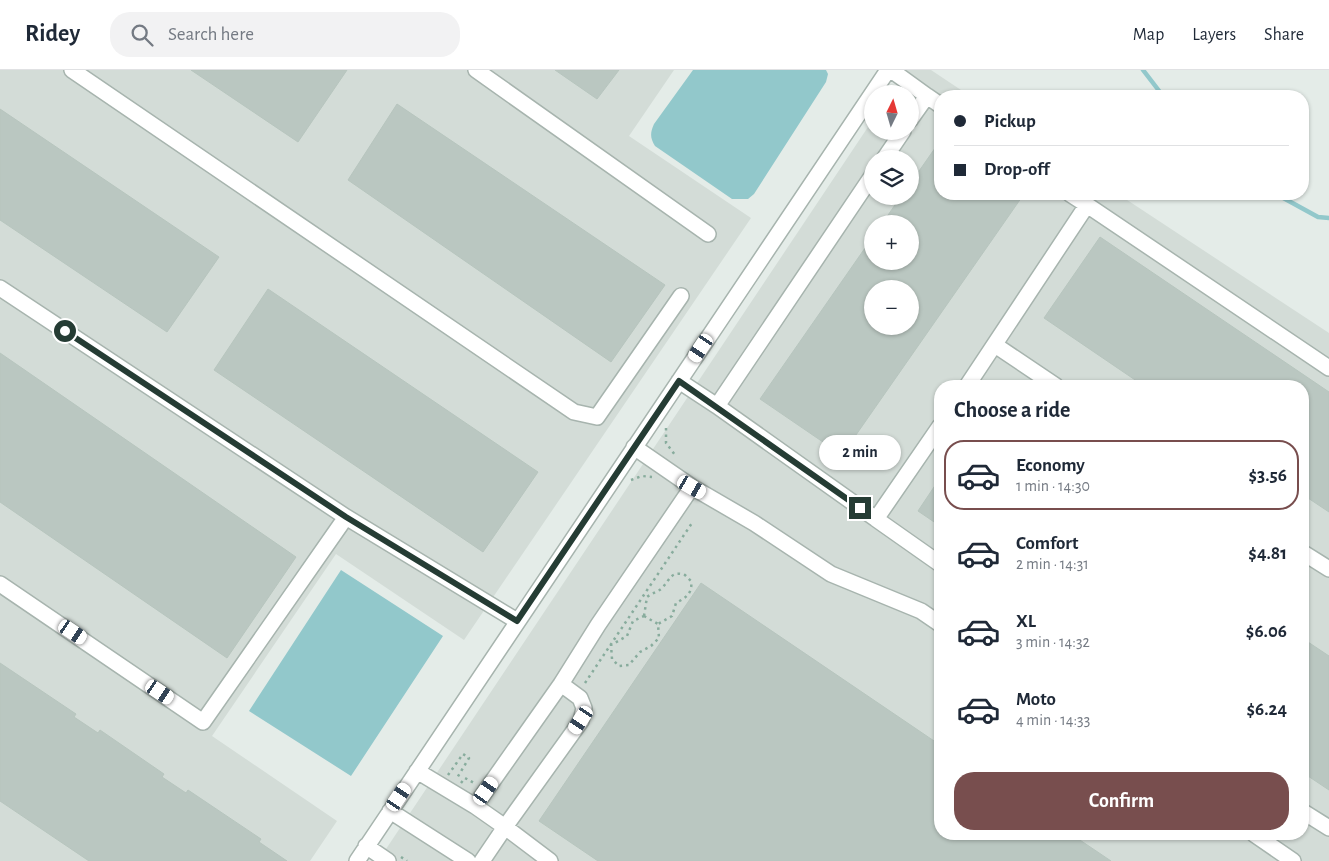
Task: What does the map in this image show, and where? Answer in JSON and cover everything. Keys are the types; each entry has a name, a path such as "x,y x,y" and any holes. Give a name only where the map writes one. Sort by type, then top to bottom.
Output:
{"street":[{"path":"72,70 574,412 597,417 681,296"},
{"path":"476,70 708,234"},
{"path":"358,861 390,810 634,447 890,70 934,101"},
{"path":"919,106 926,96"},
{"path":"717,406 864,188"},
{"path":"1079,200 1329,368"},
{"path":"971,380 1087,205"},
{"path":"0,288 346,517 517,621"},
{"path":"995,345 1047,380"},
{"path":"679,381 934,560"},
{"path":"876,519 934,435"},
{"path":"634,447 692,487 754,523 831,574 921,611 934,620"},
{"path":"475,806 561,684 598,625 692,487"},
{"path":"0,584 203,722 346,517"},
{"path":"1309,557 1329,570"},
{"path":"482,861 581,720 584,708 580,698 561,684"},
{"path":"417,771 475,806 550,861"},
{"path":"390,810 468,861"},
{"path":"1309,815 1329,828"},
{"path":"1263,840 1293,861"},
{"path":"366,846 391,856"}],"path":[{"path":"667,425 666,443 675,455"},
{"path":"629,482 642,476 658,480"},
{"path":"581,688 611,646 692,522"},
{"path":"644,616 647,597 662,588 670,576 676,574 686,575 691,581 687,597 676,602 672,616 658,624"},
{"path":"611,646 627,636 633,621 644,616"},
{"path":"611,646 610,654 615,663 625,667 640,652 656,642 660,632 658,624 644,616"},
{"path":"444,780 462,754 469,758 454,782 460,786 465,778 480,786"},
{"path":"391,856 407,861"}],"shaded area":[{"path":"0,70 674,70 629,136 751,218 464,640 336,554 212,736 337,821 310,861 0,861"},
{"path":"907,70 931,70 961,90 934,90 934,200 1127,200 1329,333 1329,861 378,861 864,133 864,140 919,140 919,85 897,85"}],"water":[{"path":"693,70 826,70 828,74 826,82 754,194 748,199 732,199 655,146 651,138 654,124"},
{"path":"341,570 443,636 351,776 249,711"}],"building":[{"path":"191,70 347,70 298,142"},
{"path":"555,70 619,70 597,99"},
{"path":"397,104 665,285 611,362 348,180"},
{"path":"0,109 219,257 167,332 0,220"},
{"path":"934,150 934,200 1020,200 842,455 760,399 864,250 864,270 919,270 919,215 888,215 895,205 919,205 919,171"},
{"path":"1100,237 1329,392 1329,512 1309,499 1309,380 1135,380 1044,318"},
{"path":"268,289 538,472 483,552 214,370"},
{"path":"0,353 296,557 227,658 0,502"},
{"path":"934,487 934,522 918,511"},
{"path":"701,583 934,741 934,840 1080,840 1111,861 598,861 539,821"},
{"path":"1309,643 1329,656 1329,790 1309,777"},
{"path":"0,663 76,714 74,717 98,733 100,730 164,774 162,777 186,793 188,790 261,839 259,842 287,861 89,861 0,801"}],"waterway":[{"path":"1143,70 1158,90"},
{"path":"1287,200 1318,217 1329,218"}],"route":[{"path":"65,331 346,517 517,621 679,381 860,508"}]}
